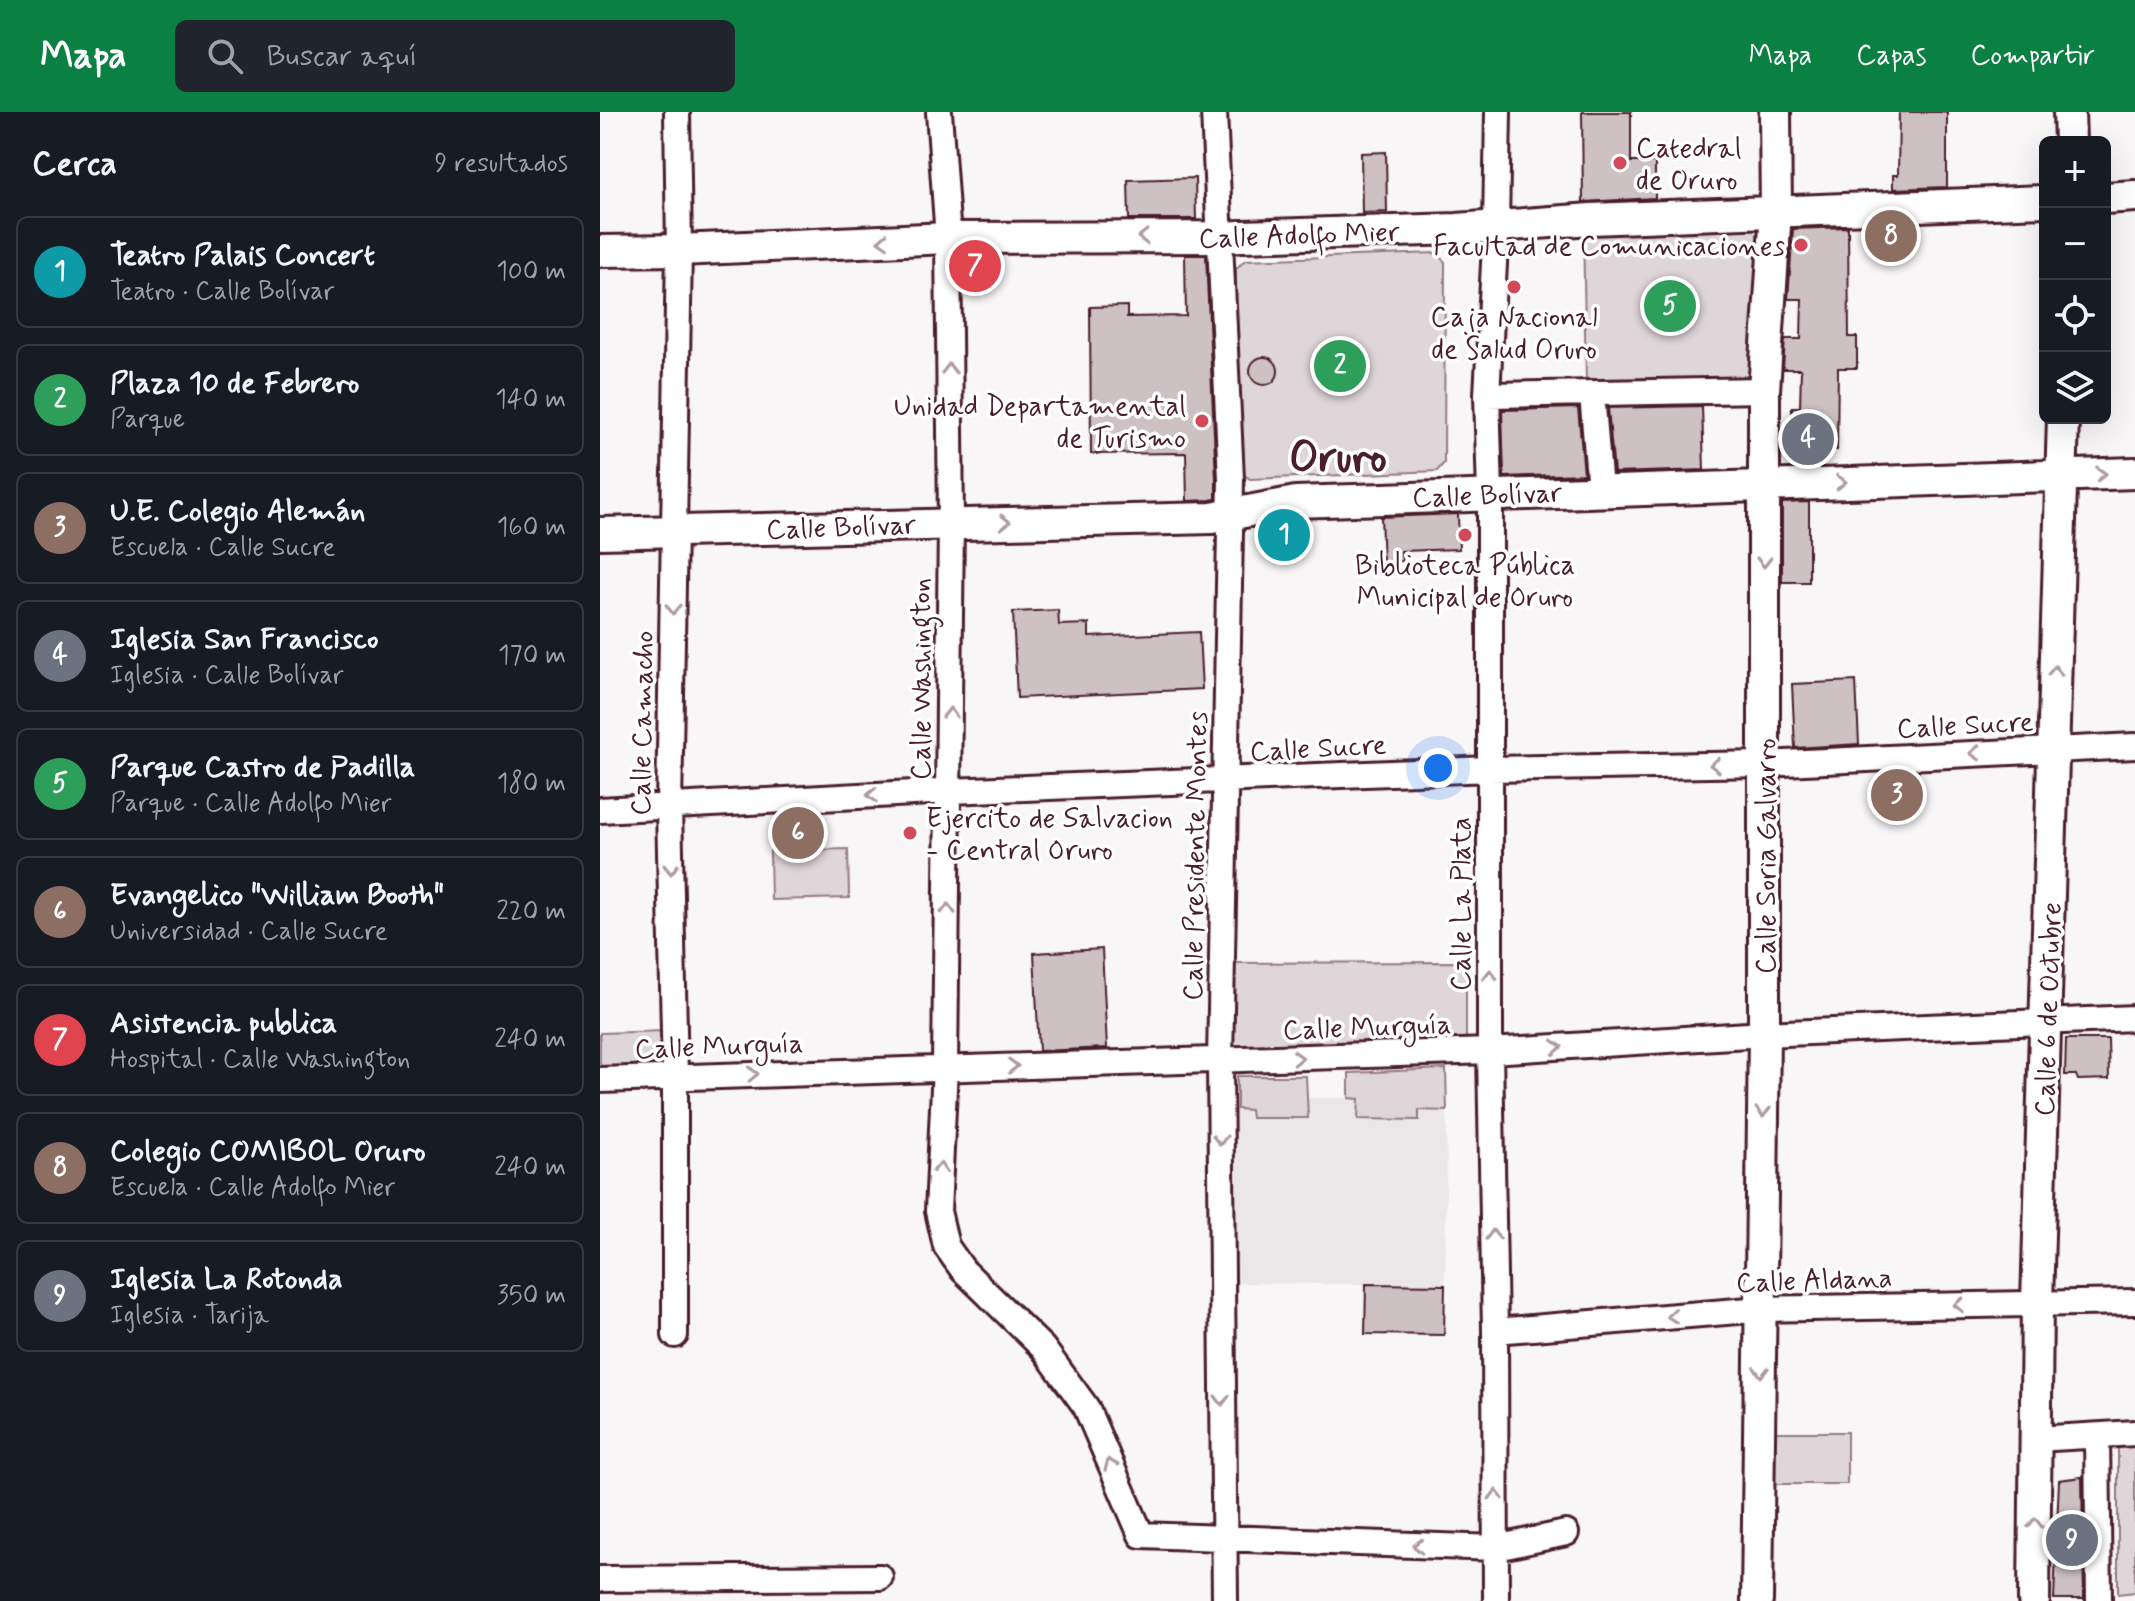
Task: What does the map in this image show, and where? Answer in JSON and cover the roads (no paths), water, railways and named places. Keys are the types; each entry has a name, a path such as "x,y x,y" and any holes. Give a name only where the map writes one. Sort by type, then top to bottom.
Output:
{"main road":[{"name":"Calle Soria Galvarro","path":"1757,1601 1764,1034 1764,390 1776,211 1775,112"},
{"path":"2069,112 2070,136"},
{"path":"2111,198 2135,196"},
{"name":"Calle Adolfo Mier","path":"600,251 948,238 1221,237 2039,201"},
{"name":"Calle 6 de Octubre","path":"2034,1601 2037,1303 2063,424"},
{"name":"Calle Bolívar","path":"600,533 1230,516 1296,502 2135,473"}],"street":[{"name":"Calle Camacho","path":"675,1335 675,1076 669,807 679,250 677,112"},
{"name":"Calle Washington","path":"939,112 948,238 951,523 945,1067 938,1211 946,1246 963,1270 1043,1348 1086,1407 1141,1535 1223,1540"},
{"name":"Calle Presidente Montes","path":"1214,112 1231,479 1220,1062 1225,1601"},
{"name":"Calle La Plata","path":"1496,1601 1487,395 1496,226 1498,112"},
{"path":"1487,395 1764,390"},
{"path":"1592,394 1600,490"},
{"name":"Calle Sucre","path":"600,810 950,791 1490,769 1765,764 2135,746"},
{"name":"Calle Murguía","path":"600,1080 945,1067 1220,1062 2135,1018"},
{"name":"Calle Aldana","path":"1495,1331 1762,1309 2135,1302"},
{"path":"2036,1439 2135,1433"},
{"path":"2097,1436 2099,1601"},
{"path":"1223,1540 1496,1548 1566,1533"},
{"path":"600,1579 880,1577"}],"place":[{"name":"Catedral de Oruro","path":"1620,163"},
{"name":"Colegio COMIBOL Oruro","path":"1891,236"},
{"name":"Facultad de Comunicaciones","path":"1801,245"},
{"name":"Asistencia publica","path":"975,266"},
{"name":"Caja Nacional de Salud Oruro","path":"1514,287"},
{"name":"Parque Castro de Padilla","path":"1670,306"},
{"name":"Plaza 10 de Febrero","path":"1340,366"},
{"name":"Unidad Departamental de Turismo","path":"1202,421"},
{"name":"Iglesia San Francisco","path":"1808,439"},
{"name":"Teatro Palais Concert","path":"1284,535"},
{"name":"Biblioteca Pública Municipal de Oruro","path":"1465,535"},
{"name":"U.E. Colegio Alemán","path":"1897,795"},
{"name":"Evangelico \"William Booth\"","path":"798,833"},
{"name":"Ejercito de Salvacion - Central Oruro","path":"910,833"},
{"name":"Iglesia La Rotonda","path":"2072,1540"}],"district":[{"name":"Oruro","path":"1338,456"}]}
